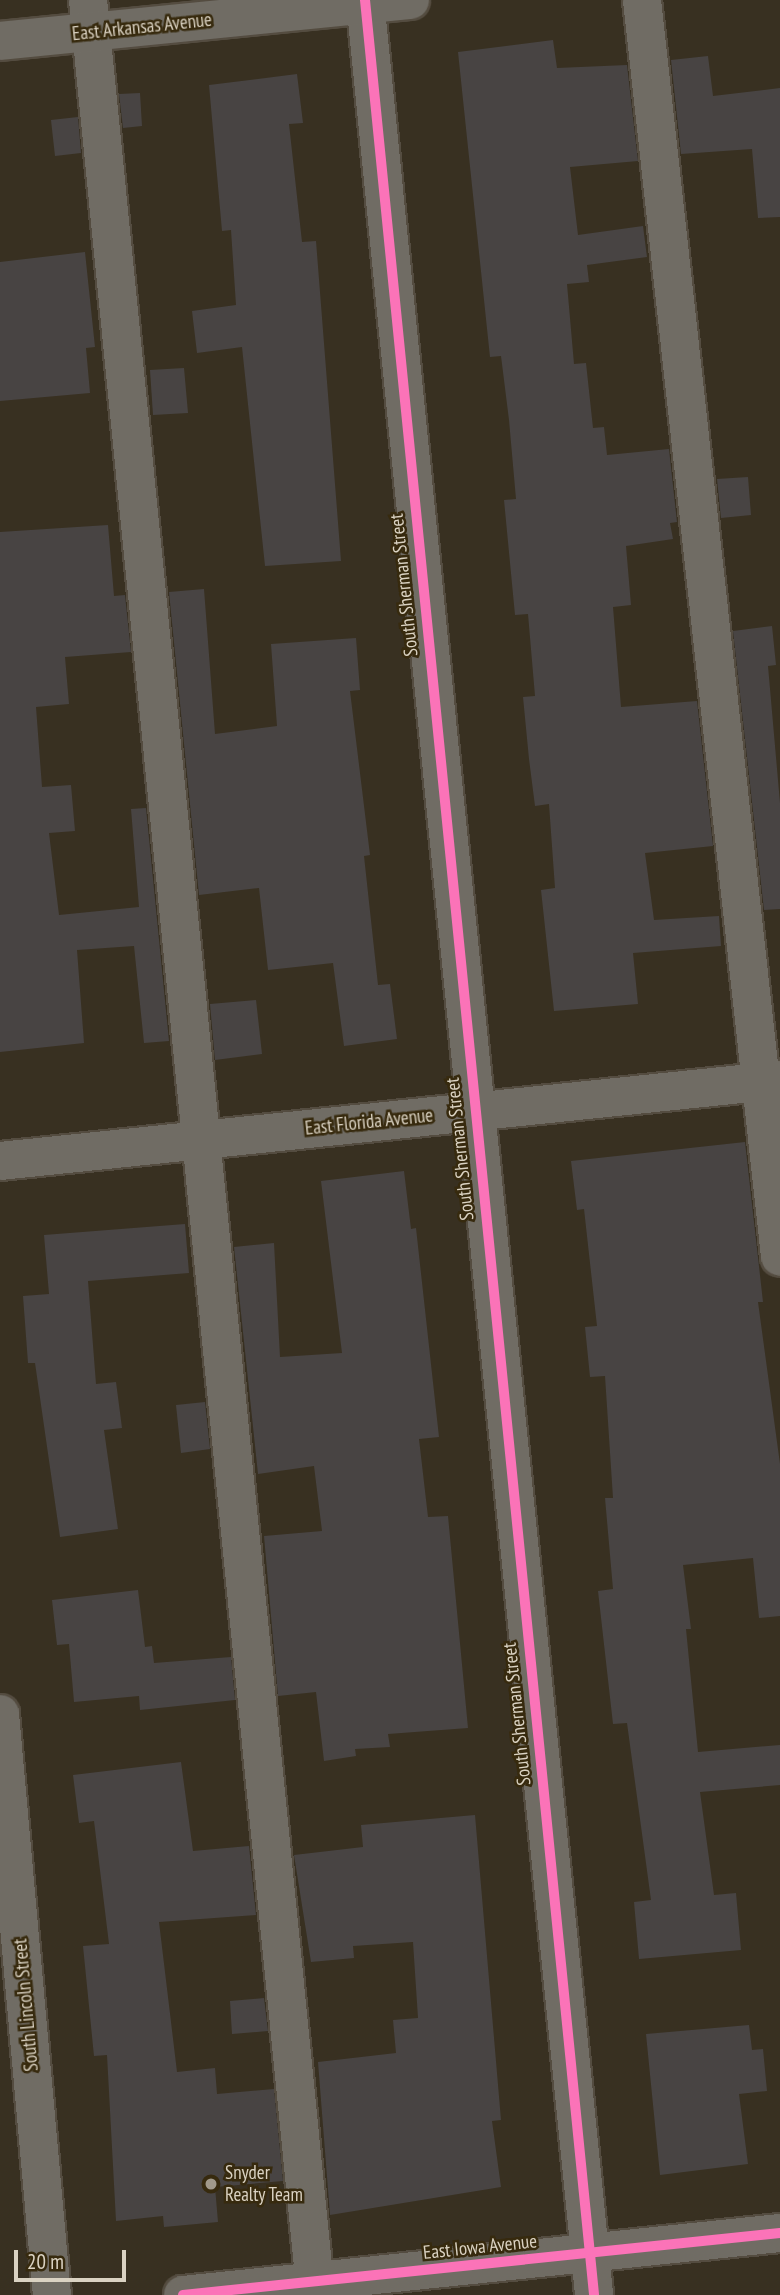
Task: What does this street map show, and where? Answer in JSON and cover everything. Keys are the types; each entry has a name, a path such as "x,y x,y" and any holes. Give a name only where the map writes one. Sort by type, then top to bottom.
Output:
{"street":[{"name":"East Arkansas Avenue","path":"0,41 90,16 410,0"},
{"path":"642,0 771,1081 780,1256"},
{"name":"South Sherman Street","path":"365,2 473,1112 594,2295"},
{"path":"90,16 315,2288"},
{"name":"East Florida Avenue","path":"0,1161 771,1081"},
{"name":"South Lincoln Street","path":"0,1714 52,2295"},
{"name":"East Iowa Avenue","path":"183,2295 315,2288 589,2253 780,2233"}],"building":[{"path":"553,40 557,68 627,65 638,161 570,167 578,235 643,226 647,257 587,265 589,282 567,284 574,364 586,363 593,428 604,427 607,455 669,449 677,522 670,523 673,539 626,546 631,605 613,607 621,707 697,701 713,846 645,853 654,920 719,916 721,946 633,953 638,1004 554,1011 541,890 555,888 549,804 535,806 529,759 523,697 535,696 528,614 515,615 504,500 516,499 509,420 501,356 490,357 458,52"},
{"path":"708,56 713,96 780,88 780,217 758,218 752,149 681,154 671,60"},
{"path":"297,74 303,123 289,124 302,242 316,241 341,561 265,566 242,347 197,353 192,311 236,305 231,230 222,231 209,85"},
{"path":"140,93 142,126 123,128 119,94"},
{"path":"78,117 81,153 55,156 51,120"},
{"path":"85,252 95,347 86,348 90,393 0,401 0,262"},
{"path":"184,368 188,413 153,415 150,370"},
{"path":"748,477 751,515 721,518 717,479"},
{"path":"108,525 114,596 125,595 131,652 65,657 69,704 36,707 42,787 71,785 75,831 49,833 59,915 139,907 131,809 146,808 169,1041 144,1043 134,946 77,950 84,1043 0,1052 0,532"},
{"path":"204,589 215,734 277,726 271,644 356,638 360,690 350,691 370,855 364,856 378,985 390,984 397,1039 344,1046 333,963 268,970 259,888 199,895 169,592"},
{"path":"772,626 776,665 768,666 780,803 780,909 764,910 733,631"},
{"path":"256,1000 262,1054 215,1060 210,1004"},
{"path":"745,1142 763,1302 758,1302 780,1464 780,1616 759,1618 753,1558 683,1565 691,1629 686,1629 698,1752 780,1745 780,1785 700,1792 714,1895 736,1893 741,1950 639,1959 634,1902 651,1900 627,1723 613,1724 598,1591 613,1589 605,1498 613,1498 605,1376 590,1377 585,1327 597,1326 584,1209 577,1210 571,1161"},
{"path":"404,1171 411,1229 416,1228 439,1437 419,1439 428,1517 448,1516 468,1728 388,1734 390,1747 355,1749 356,1756 324,1761 316,1692 278,1696 264,1536 322,1531 314,1466 258,1474 234,1247 274,1243 280,1357 342,1353 321,1181"},
{"path":"185,1224 189,1273 88,1281 96,1384 116,1382 122,1428 104,1430 118,1529 60,1537 35,1363 28,1363 23,1296 49,1294 44,1235"},
{"path":"205,1402 210,1449 181,1453 176,1405"},
{"path":"138,1590 145,1647 152,1646 154,1663 231,1657 235,1700 140,1710 139,1696 74,1702 69,1644 57,1645 52,1600"},
{"path":"181,1762 193,1851 249,1846 256,1915 159,1922 177,2072 215,2068 217,2094 274,2089 283,2181 215,2187 218,2222 164,2227 163,2216 116,2221 107,2055 94,2056 83,1946 109,1944 94,1821 79,1823 73,1775"},
{"path":"475,1815 501,2120 492,2121 501,2187 330,2215 318,2062 396,2053 393,2020 418,2018 413,1942 353,1946 354,1958 311,1962 294,1855 363,1847 361,1825"},
{"path":"264,1998 268,2031 232,2034 230,2001"},
{"path":"749,2025 752,2050 763,2049 767,2091 739,2094 748,2164 660,2175 646,2034"}],"cycle path":[{"path":"365,0 594,2295"},
{"path":"183,2295 780,2233"}],"place":[{"name":"Snyder Realty Team","path":"211,2184"}]}
